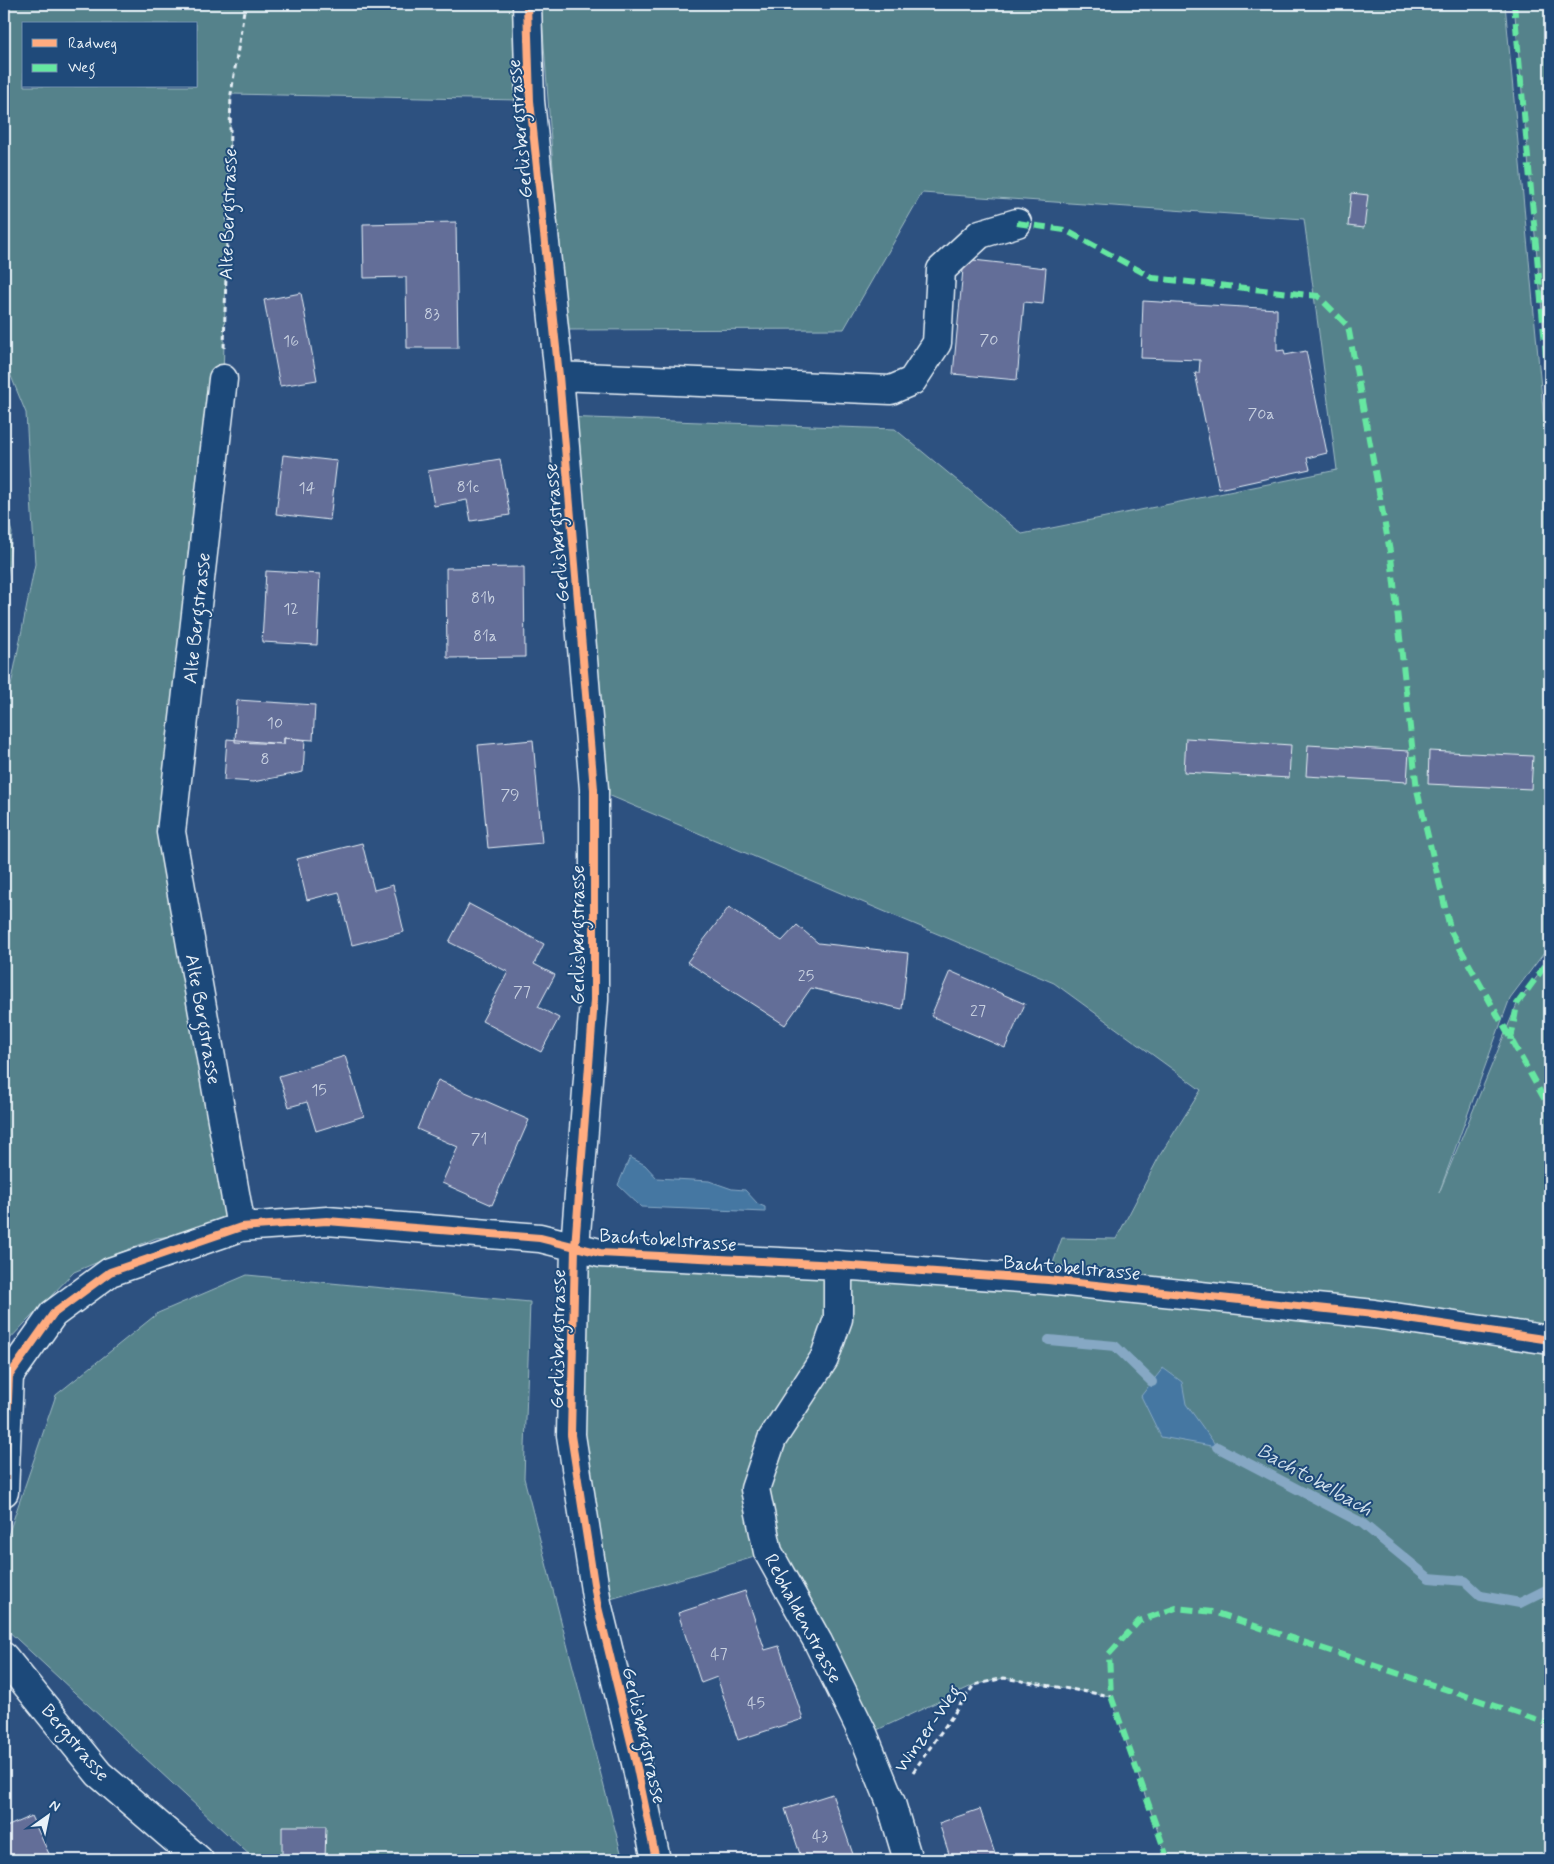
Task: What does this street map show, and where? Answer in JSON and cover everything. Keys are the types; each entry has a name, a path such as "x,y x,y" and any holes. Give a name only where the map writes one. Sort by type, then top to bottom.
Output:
{"street":[{"name":"Gerlisbergstrasse","path":"527,4 530,101 559,376 594,789 594,1000 575,1247 571,1435 597,1603 636,1762 656,1860"},
{"path":"559,376 891,390 912,381 937,343 941,270 980,234 1017,223"},
{"name":"Alte Bergstrasse","path":"223,379 172,832 241,1227"},
{"name":"Bachtobelstrasse","path":"4,1492 6,1372 53,1314 110,1272 241,1227 327,1221 540,1238 600,1253 838,1265 1048,1280 1374,1314 1550,1340"},
{"name":"Rebhaldenstrasse","path":"838,1265 838,1318 824,1359 772,1439 755,1489 768,1552 822,1650 864,1736 891,1803 908,1860"},
{"name":"Bergstrasse","path":"4,1657 99,1774 182,1855"}],"path":[{"path":"4,534 12,533"}],"green space":[{"path":"4,4 514,4 519,100 231,94 223,379 171,832 241,1227 156,1238 74,1272 4,1345 4,721 35,564 26,413 4,359"},
{"path":"541,4 1505,4 1550,484 1550,945 1510,998 1439,1193 1517,1004 1550,959 1550,1860 1168,1860 1110,1696 1004,1678 974,1685 864,1736 768,1553 597,1603 571,1435 575,1247 1047,1280 1062,1238 1116,1239 1160,1155 1201,1090 1054,983 594,789 562,417 895,429 1022,534 1337,470 1304,219 922,193 844,329 565,330"},
{"path":"1514,4 1550,4 1550,399"},
{"path":"4,506 12,533 4,609"},
{"path":"247,1275 530,1302 524,1478 623,1860 255,1860 4,1627 4,1547 56,1395 158,1313"}],"water":[{"path":"630,1157 645,1165 657,1178 709,1181 732,1189 745,1190 758,1204 765,1207 765,1212 641,1207 618,1185"},
{"path":"1163,1368 1182,1382 1186,1404 1217,1447 1161,1437 1141,1396"}],"building":[{"path":"1351,193 1368,195 1364,228 1348,226"},
{"path":"456,222 458,348 407,348 406,277 364,278 363,224"},
{"path":"964,259 1046,268 1043,304 1024,302 1017,380 953,374"},
{"path":"301,293 317,380 280,386 264,300"},
{"path":"1143,301 1277,309 1277,351 1284,350 1285,355 1306,351 1327,453 1307,458 1310,469 1219,489 1195,373 1199,373 1200,360 1141,358"},
{"path":"283,455 337,461 330,520 276,514"},
{"path":"500,459 510,515 471,521 467,500 434,506 428,471"},
{"path":"524,567 525,657 447,658 446,568"},
{"path":"266,571 320,574 317,645 262,642"},
{"path":"237,700 315,705 313,740 284,738 284,744 235,742"},
{"path":"284,738 305,740 303,772 253,782 224,780 227,739 284,744"},
{"path":"1186,738 1291,745 1289,778 1184,772"},
{"path":"533,740 542,843 488,848 478,745"},
{"path":"1308,745 1409,751 1407,782 1306,776"},
{"path":"1429,751 1533,756 1531,789 1428,784"},
{"path":"362,843 374,890 393,885 404,932 352,945 339,892 307,900 297,859"},
{"path":"469,904 544,944 534,964 555,975 538,1007 559,1018 541,1052 482,1021 508,972 449,942"},
{"path":"729,907 782,941 797,925 818,943 908,953 902,1009 811,988 785,1025 687,962"},
{"path":"950,971 1025,1004 1005,1048 931,1016"},
{"path":"345,1056 364,1116 316,1131 307,1102 289,1107 279,1076"},
{"path":"438,1080 529,1120 492,1205 442,1183 458,1147 417,1129"},
{"path":"745,1591 765,1650 779,1646 803,1719 738,1740 717,1677 701,1683 678,1613"},
{"path":"832,1794 855,1860 802,1860 785,1809"},
{"path":"980,1809 997,1860 951,1860 939,1823"},
{"path":"31,1816 52,1860 4,1860 4,1828"},
{"path":"282,1826 326,1826 325,1860 282,1860"}],"waterway":[{"path":"1049,1340 1115,1346 1152,1382"},
{"name":"Bachtobelbach","path":"1217,1447 1362,1523 1429,1578 1465,1581 1481,1596 1520,1603 1550,1588"}],"marked path":[{"path":"1514,4 1550,399"},
{"path":"1017,223 1065,230 1153,278 1318,296 1348,326 1391,557 1417,790 1451,932 1550,1109"},
{"path":"1511,1040 1517,1004 1550,959"},
{"path":"1168,1860 1111,1696 1109,1654 1139,1621 1176,1608 1213,1612 1550,1724"}],"cycle path":[{"path":"527,4 530,101 559,376 594,789 594,1000 575,1247 571,1435 597,1603 636,1763 656,1860"},
{"path":"4,1492 9,1376 53,1314 110,1272 241,1227 327,1221 540,1238 600,1253 838,1265 1048,1280 1374,1314 1550,1340"}]}
